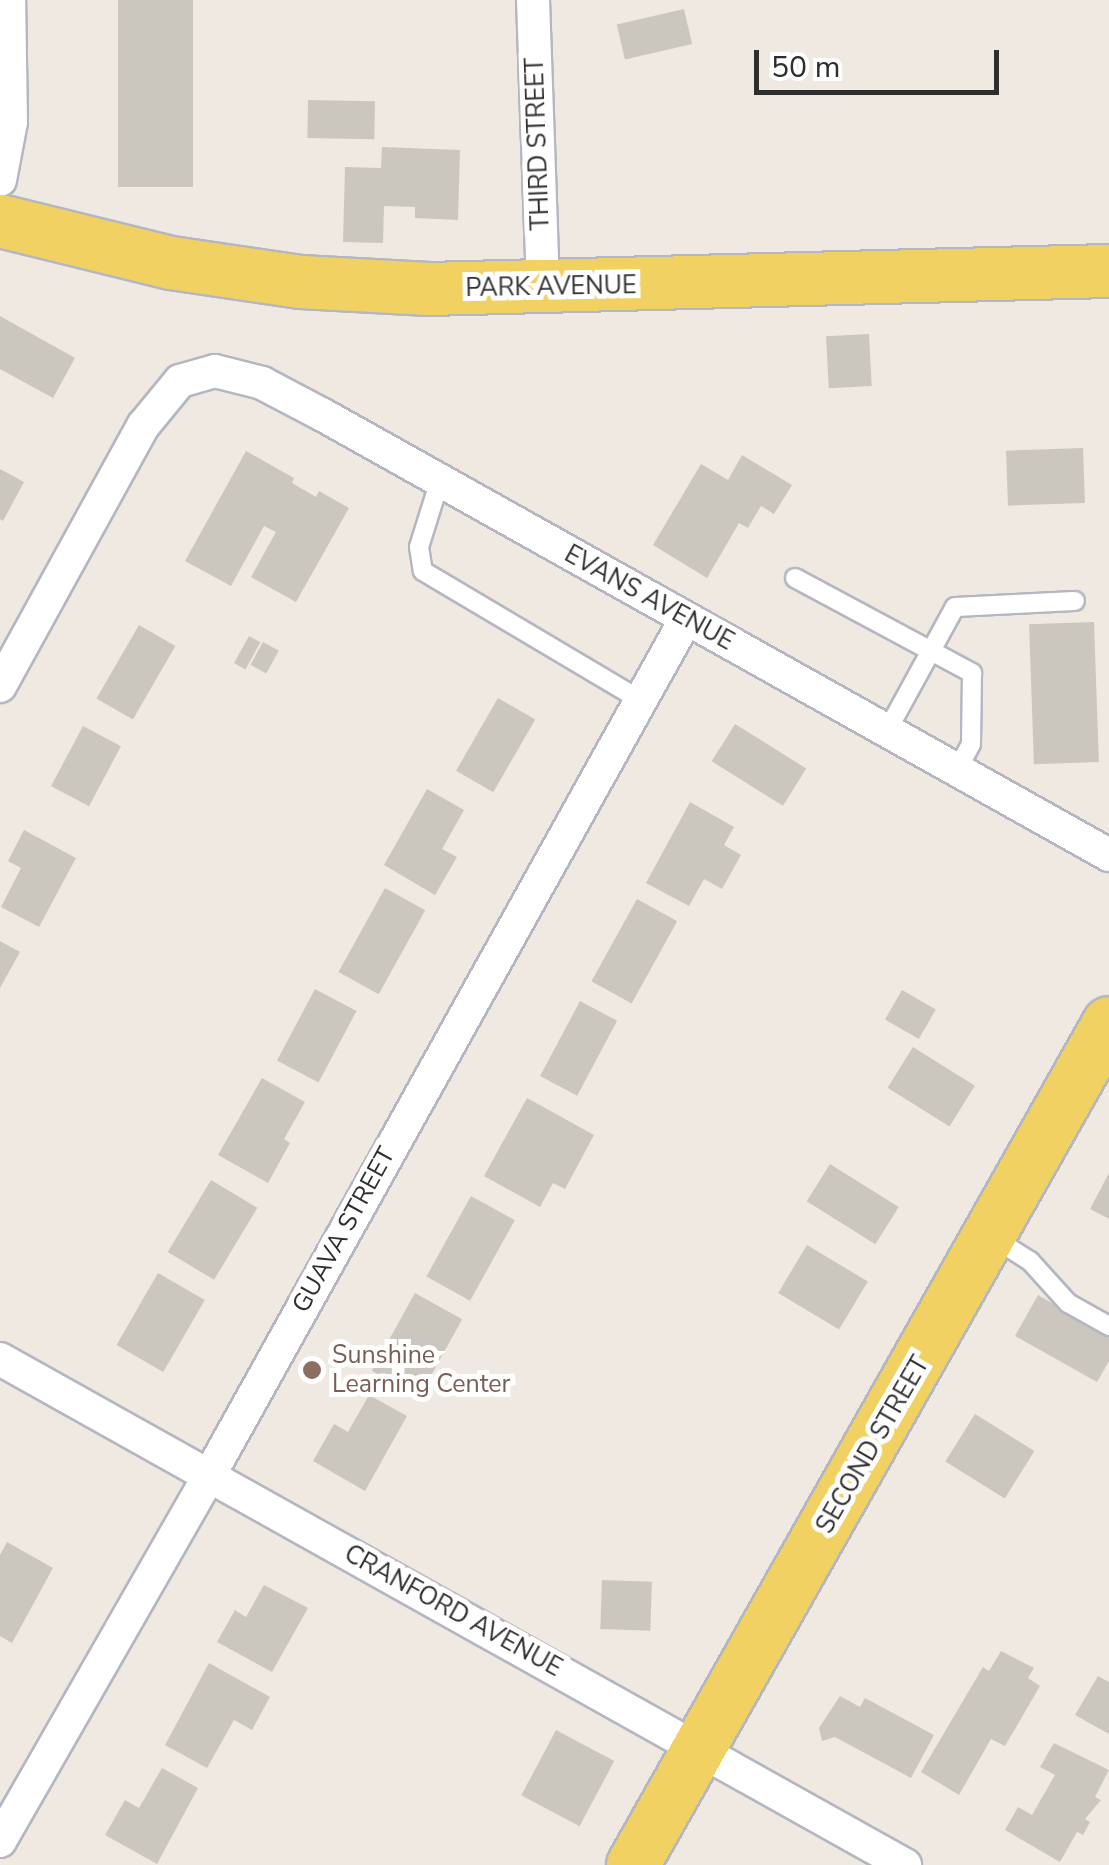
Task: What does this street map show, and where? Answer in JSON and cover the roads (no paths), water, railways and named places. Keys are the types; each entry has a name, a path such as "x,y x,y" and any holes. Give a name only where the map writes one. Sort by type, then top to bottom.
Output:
{"main road":[{"name":"PARK AVENUE","path":"0,221 171,264 300,282 429,289 1109,271"},
{"name":"SECOND STREET","path":"632,1865 992,1237 1109,1023"}],"street":[{"path":"0,180 12,122 9,0"},
{"name":"THIRD STREET","path":"533,0 543,288"},
{"name":"EVANS AVENUE","path":"0,686 143,426 180,381 215,372 262,383 1109,855"},
{"name":"GUAVA STREET","path":"0,1841 209,1476 686,619"},
{"name":"CRANFORD AVENUE","path":"0,1359 905,1865"}],"lane":[{"path":"440,480 419,547 423,571 640,700"},
{"path":"795,578 972,673 971,744 958,770"},
{"path":"886,731 955,607 1075,601"},
{"path":"992,1237 1030,1261 1068,1302 1109,1326"}],"place":[{"name":"Sunshine Learning Center","path":"312,1370"}]}
